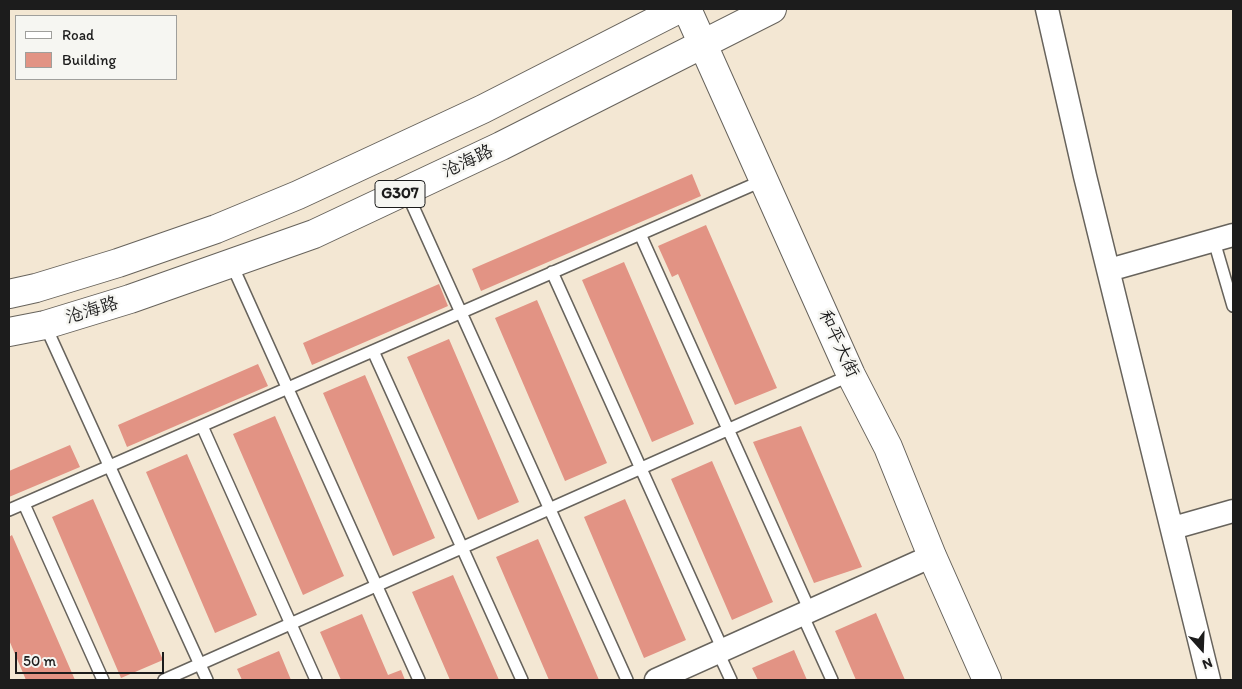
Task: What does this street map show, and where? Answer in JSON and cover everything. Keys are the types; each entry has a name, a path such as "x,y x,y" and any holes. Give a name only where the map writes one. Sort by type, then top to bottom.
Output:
{"main road":[{"name":"G307","path":"9,294 36,288 118,263 216,228 298,195 483,109 679,9"},
{"name":"和平大街","path":"687,9 851,375 888,446 932,556 987,680"},
{"name":"沧海路","path":"9,332 45,325 232,265 314,234 501,146 772,9"}],"street":[{"path":"1047,9 1209,680"},
{"path":"1109,270 1224,238"},
{"path":"1173,528 1233,511"},
{"path":"656,680 932,556"}],"lane":[{"path":"9,510 764,180"},
{"path":"406,191 627,680"},
{"path":"640,234 728,430 806,613 832,680"},
{"path":"1224,238 1233,306"},
{"path":"232,265 419,680"},
{"path":"552,272 641,468 721,651 731,680"},
{"path":"45,325 207,680"},
{"path":"373,351 522,680"},
{"path":"164,680 851,375"},
{"path":"202,426 316,680"},
{"path":"24,504 104,680"}],"building":[{"path":"692,174 701,196 481,291 472,269"},
{"path":"706,225 777,388 735,405 678,274 672,277 658,246"},
{"path":"624,262 694,424 652,442 582,280"},
{"path":"439,284 448,306 312,365 303,343"},
{"path":"537,300 607,463 565,481 495,318"},
{"path":"449,339 519,502 478,520 407,357"},
{"path":"258,364 268,386 127,447 118,425"},
{"path":"365,375 435,538 393,556 323,393"},
{"path":"275,416 344,576 303,595 233,434"},
{"path":"801,426 862,567 814,583 753,442"},
{"path":"70,445 80,467 9,497 9,471"},
{"path":"187,454 257,615 215,633 146,472"},
{"path":"712,461 773,602 732,620 671,479"},
{"path":"93,499 163,660 121,678 52,517"},
{"path":"625,499 686,640 644,658 584,517"},
{"path":"12,535 75,680 26,680 9,640 9,537"},
{"path":"538,539 599,680 549,680 496,557"},
{"path":"453,575 499,680 450,680 412,592"},
{"path":"876,613 905,680 856,680 835,631"},
{"path":"362,614 388,675 401,670 405,680 341,680 320,632"},
{"path":"794,650 807,680 758,680 752,668"},
{"path":"279,651 291,680 242,680 237,669"}]}
